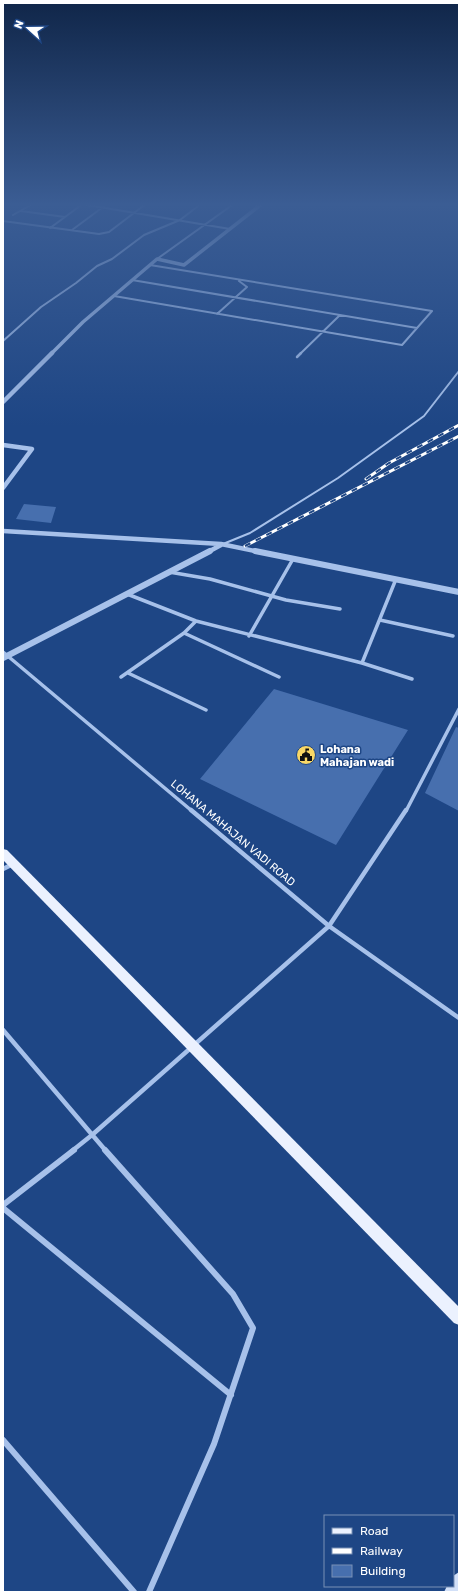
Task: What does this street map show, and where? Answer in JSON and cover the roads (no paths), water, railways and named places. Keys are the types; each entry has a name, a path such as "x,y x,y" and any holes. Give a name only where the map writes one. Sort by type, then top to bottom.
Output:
{"main road":[{"path":"3,853 8,866 193,1047 459,1318"},
{"path":"451,1592 459,1579"}],"street":[{"path":"3,341 41,307 83,277"},
{"path":"3,402 83,322 135,277"},
{"path":"114,296 402,345 432,310 224,277"},
{"path":"132,280 417,328"},
{"path":"217,314 248,287 239,280"},
{"path":"297,357 340,315"},
{"path":"3,445 32,449 3,488"},
{"path":"3,531 221,544 459,592"},
{"path":"4,656 221,544"},
{"path":"249,636 293,559"},
{"path":"169,572 210,579 286,600 340,609"},
{"path":"362,663 396,579"},
{"path":"126,594 196,621 249,636 362,663 412,679"},
{"path":"380,620 453,636"},
{"path":"121,678 184,633 196,621"},
{"path":"184,633 279,676"},
{"name":"LOHANA MAHAJAN VADI ROAD","path":"4,656 329,926 459,1018"},
{"path":"128,673 206,710"},
{"path":"231,1395 3,1207 92,1135 329,926 407,809 459,709"},
{"path":"3,1030 92,1135 233,1294 253,1328 214,1444 149,1592"},
{"path":"3,1440 134,1592"}],"lane":[{"path":"221,544 250,533 338,478 369,456 424,416 459,371"}],"railway":[{"path":"366,479 389,463 459,425"},
{"path":"245,546 459,436"}],"place":[{"name":"Lohana Mahajan wadi","path":"306,755"}]}
